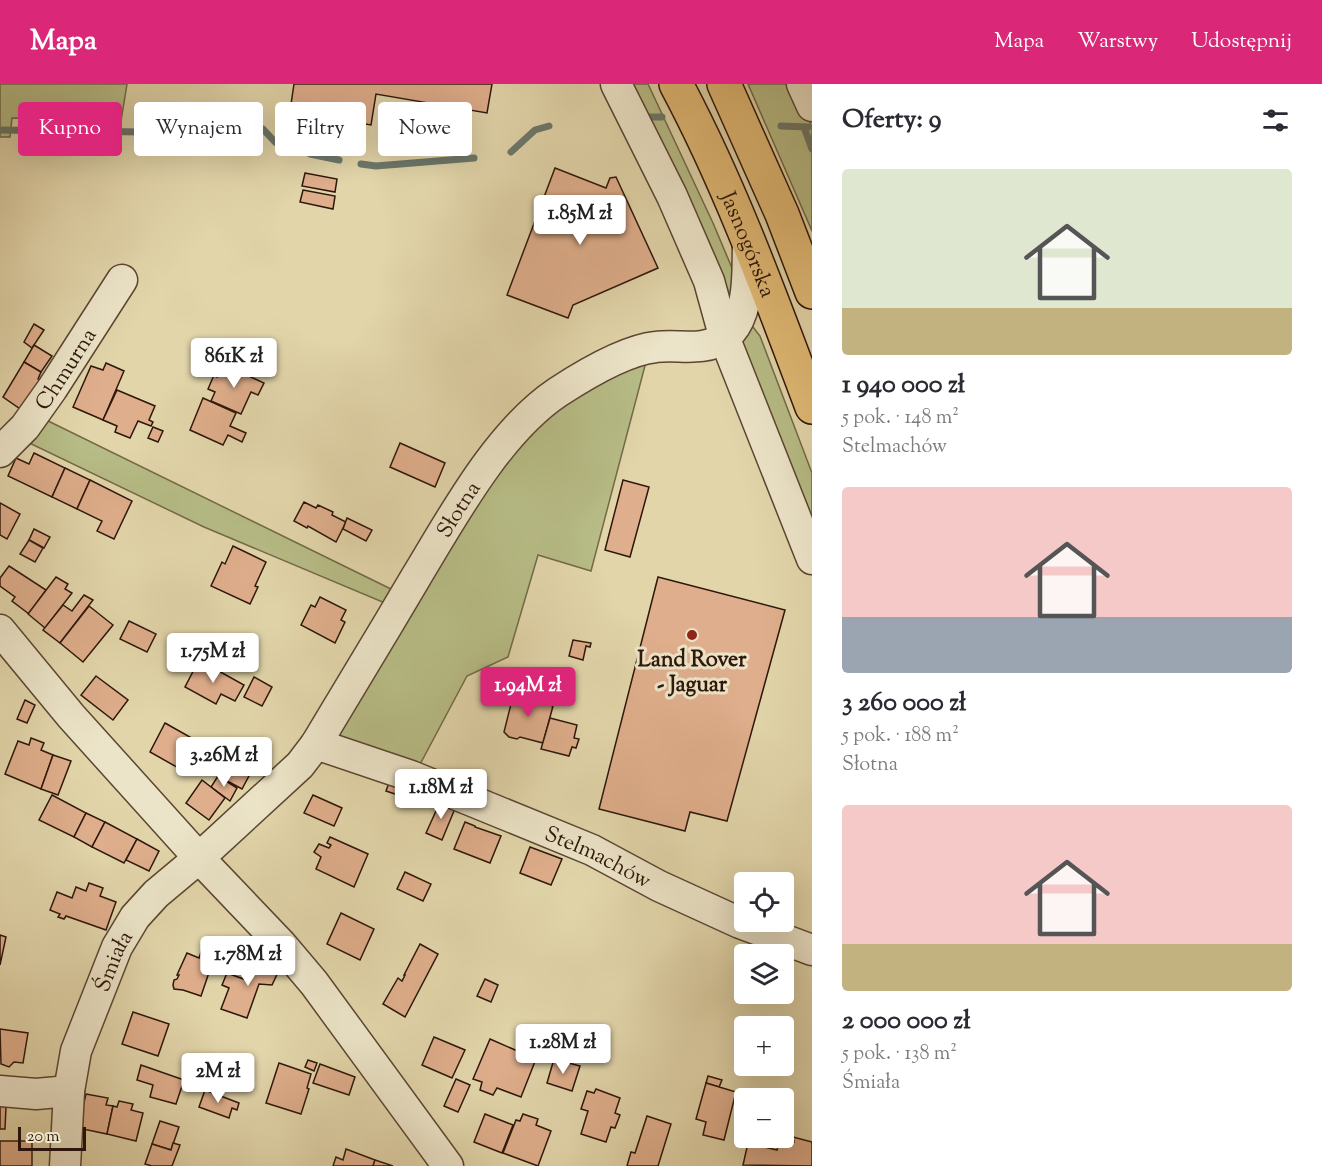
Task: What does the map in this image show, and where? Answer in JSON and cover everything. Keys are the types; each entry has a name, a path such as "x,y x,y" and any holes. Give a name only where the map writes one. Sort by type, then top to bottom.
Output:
{"main road":[{"name":"Jasnogórska","path":"676,84 704,140 748,241 812,407"},
{"name":"Jasnogórska","path":"724,84 782,214 812,292"}],"street":[{"path":"616,84 672,196 709,281 725,339 812,559"},
{"path":"802,84 812,106"},
{"path":"725,339 733,331 744,303 747,285 748,241"},
{"name":"Chmurna","path":"0,452 25,427 52,389 122,280"},
{"name":"Słotna","path":"199,858 300,765 316,744 445,529 487,465 526,418 557,392 629,354 656,347 704,346 725,339"},
{"path":"0,630 71,716 314,983 448,1166"},
{"name":"Stelmachów","path":"316,744 411,776 592,850 659,886 740,923 812,950"},
{"name":"Śmiała","path":"65,1166 69,1091 76,1051 117,947 135,917 156,894 199,858"},
{"path":"0,1091 36,1094 69,1091"}],"green space":[{"path":"0,84 127,84 122,115 122,102 18,102 18,118 12,118 10,137 0,137"},
{"path":"627,84 648,84 713,223 732,268 738,295 728,310"},
{"path":"748,84 792,84 812,127 812,231"},
{"path":"753,327 760,336 812,473 812,527 741,348 747,328"},
{"path":"647,358 591,571 538,555 508,657 467,676 417,770 342,746 334,732 501,467 534,424 576,392"},
{"path":"40,417 397,592 392,606 204,527 21,439"}],"building":[{"path":"294,84 492,84 487,113 472,110 472,102 423,102 376,94 371,125 366,124 366,102 291,102"},
{"path":"555,168 606,188 610,178 616,177 658,268 573,305 568,318 507,295"},
{"path":"305,173 337,179 335,192 302,186"},
{"path":"303,190 335,196 333,209 300,202"},
{"path":"34,324 44,330 32,348 24,342"},
{"path":"34,345 52,356 41,372 24,362"},
{"path":"24,362 41,372 38,379 44,383 26,413 3,397"},
{"path":"106,363 124,371 103,420 73,407 91,366 103,370"},
{"path":"227,366 264,383 258,395 251,392 241,414 211,401 215,392 208,389 214,375 217,377 219,372 223,374"},
{"path":"117,390 155,406 149,420 153,422 151,426 138,421 130,438 115,432 117,426 103,420"},
{"path":"203,398 236,413 230,426 246,433 242,442 228,435 223,445 190,430"},
{"path":"153,427 163,431 158,442 148,438"},
{"path":"400,443 445,463 435,487 390,467"},
{"path":"34,453 65,468 52,497 8,476 16,458 29,464"},
{"path":"65,468 90,480 77,509 52,497"},
{"path":"90,480 132,501 114,539 97,531 102,521 77,509"},
{"path":"623,480 649,487 630,557 605,550"},
{"path":"304,502 333,512 332,515 346,522 336,542 294,521"},
{"path":"0,503 20,514 7,539 0,535"},
{"path":"347,518 372,530 366,541 343,529"},
{"path":"34,529 50,537 44,548 29,540"},
{"path":"29,540 43,548 35,562 20,554"},
{"path":"233,546 266,562 250,604 211,586 222,562 225,564"},
{"path":"9,566 46,590 29,614 12,601 15,597 0,586 0,578"},
{"path":"56,577 68,584 65,589 72,593 45,628 28,614"},
{"path":"658,577 785,610 727,821 690,812 685,831 599,809"},
{"path":"84,595 93,600 60,643 43,630 63,605 72,611"},
{"path":"320,597 346,610 341,620 345,622 335,643 301,625 311,605 315,607"},
{"path":"89,606 113,625 83,662 60,643"},
{"path":"129,621 156,634 147,652 120,639"},
{"path":"573,640 591,643 590,647 586,646 583,660 569,656"},
{"path":"199,660 244,685 235,701 221,694 216,704 185,687"},
{"path":"96,676 128,700 113,720 81,695"},
{"path":"254,677 272,687 262,706 244,697"},
{"path":"531,690 540,692 539,696 543,697 542,703 553,706 543,743 520,737 517,739 509,737 504,732 513,696 524,699 526,693 530,694"},
{"path":"25,700 35,705 27,723 17,719"},
{"path":"550,718 577,725 574,738 579,739 576,748 572,747 569,756 541,749"},
{"path":"165,723 197,741 182,770 150,752"},
{"path":"31,738 44,743 41,750 53,755 41,789 5,774 18,741 29,745"},
{"path":"234,746 258,759 242,789 218,776"},
{"path":"53,755 71,761 58,795 41,789"},
{"path":"218,776 237,788 230,801 211,787"},
{"path":"202,780 225,798 209,820 186,803"},
{"path":"390,780 406,785 401,796 386,791"},
{"path":"52,795 86,813 74,837 39,820"},
{"path":"313,795 342,808 334,826 304,813"},
{"path":"441,800 456,806 442,840 426,833"},
{"path":"86,813 105,822 92,847 74,837"},
{"path":"105,822 137,839 124,863 92,847"},
{"path":"465,822 501,836 490,863 454,849"},
{"path":"330,837 368,854 354,887 316,869 321,857 314,852 319,844 329,848 331,845 327,843"},
{"path":"137,839 159,851 149,871 126,860"},
{"path":"530,847 562,859 551,885 520,873"},
{"path":"405,872 431,884 423,901 397,889"},
{"path":"89,883 103,888 100,896 116,902 106,930 66,916 64,919 58,917 60,914 50,910 57,892 72,898 76,887 86,891"},
{"path":"341,913 374,929 360,960 327,944"},
{"path":"0,935 6,937 0,965"},
{"path":"206,938 227,945 222,958 215,955 201,996 174,989 174,980 179,975 177,975 187,953 199,958"},
{"path":"420,944 438,954 405,1017 383,1004 398,978 402,981"},
{"path":"262,953 273,959 280,968 272,985 259,984 247,1018 221,1009 229,988 222,985 227,973 249,981"},
{"path":"485,979 498,985 491,1002 477,996"},
{"path":"133,1012 169,1024 158,1056 122,1044"},
{"path":"0,1029 28,1033 23,1063 14,1062 9,1067 1,1064"},
{"path":"434,1037 465,1050 452,1078 422,1065"},
{"path":"490,1039 536,1059 521,1097 497,1088 493,1095 480,1090 482,1082 473,1079"},
{"path":"554,1059 580,1066 572,1091 547,1083"},
{"path":"308,1060 317,1063 314,1071 305,1067"},
{"path":"279,1063 311,1074 301,1114 266,1103"},
{"path":"320,1064 355,1077 349,1095 313,1083"},
{"path":"141,1065 184,1080 176,1104 150,1097 153,1085 137,1080"},
{"path":"708,1076 722,1080 719,1087 706,1083"},
{"path":"456,1079 470,1085 458,1112 444,1106"},
{"path":"706,1083 734,1091 724,1140 703,1135 706,1122 696,1119"},
{"path":"596,1089 620,1098 615,1113 620,1115 615,1128 611,1127 606,1142 581,1134 588,1111 581,1109 587,1091 594,1093"},
{"path":"205,1090 239,1103 237,1110 232,1108 229,1118 199,1107"},
{"path":"86,1094 108,1098 106,1105 113,1106 107,1134 78,1128"},
{"path":"119,1101 133,1104 131,1110 143,1113 136,1141 107,1134 113,1106 117,1107"},
{"path":"0,1106 6,1107 5,1129 0,1129"},
{"path":"485,1114 513,1125 502,1153 474,1142"},
{"path":"523,1114 538,1119 536,1125 551,1131 538,1166 503,1153 516,1120 520,1121"},
{"path":"647,1116 671,1124 658,1166 627,1166 631,1152 635,1153"},
{"path":"160,1121 179,1127 171,1150 152,1144"},
{"path":"794,1137 812,1142 812,1166 743,1165 747,1148 777,1150 778,1148 794,1148"},
{"path":"0,1141 32,1141 32,1166 0,1166"},
{"path":"173,1143 180,1145 172,1166 145,1164 152,1144 171,1150"},
{"path":"346,1149 375,1160 373,1166 333,1166 336,1157 343,1160"},
{"path":"375,1160 393,1166 373,1166"}],"waterway":[{"path":"646,117 662,117"},
{"path":"511,152 535,130 549,126"},
{"path":"781,126 808,127"},
{"path":"804,127 812,149"},
{"path":"0,130 216,133 263,129 275,142"},
{"path":"320,156 339,160"},
{"path":"361,164 376,166 474,158"}],"place":[{"name":"Land Rover - Jaguar","path":"692,635"}]}
